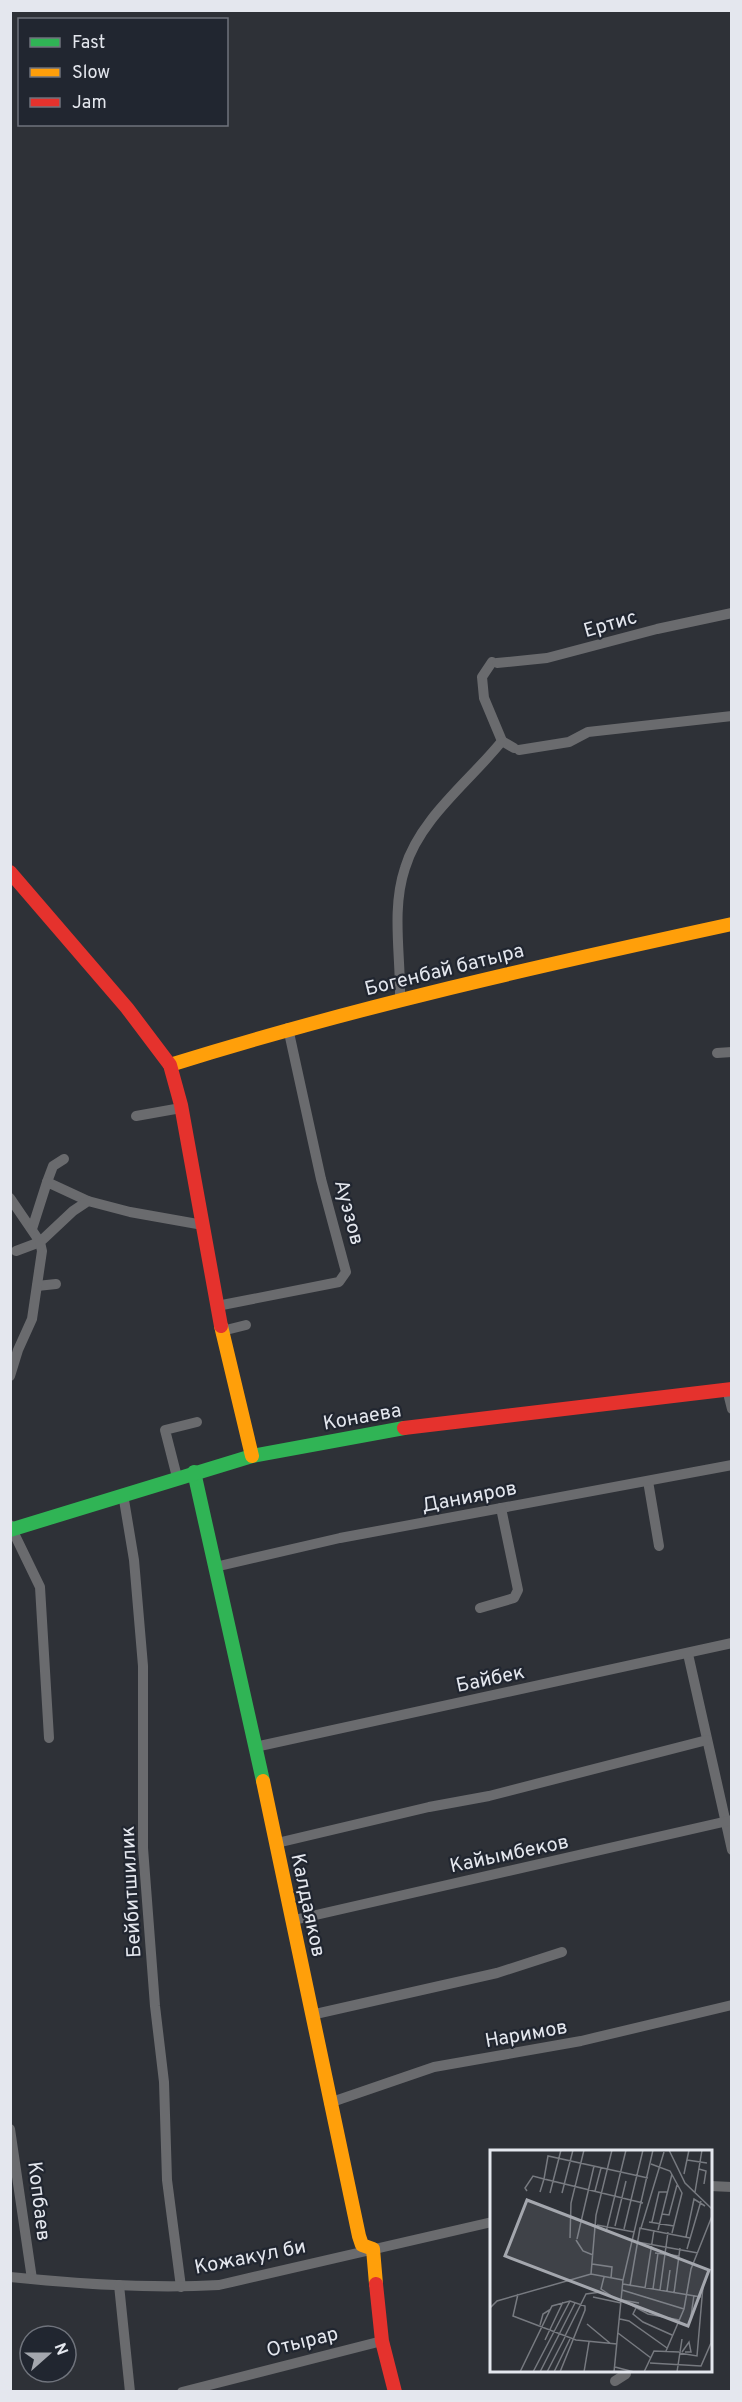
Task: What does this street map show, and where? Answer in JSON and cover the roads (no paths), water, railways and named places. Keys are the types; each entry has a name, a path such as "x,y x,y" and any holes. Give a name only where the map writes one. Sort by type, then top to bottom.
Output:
{"street":[{"name":"Ертис","path":"502,741 484,698 482,677 495,662 547,658 657,629 732,613"},
{"path":"400,1000 397,929 405,868 421,834 502,741 516,749 569,742 588,732 732,716"},
{"path":"10,872 128,1008 170,1065 181,1108 222,1330 252,1456"},
{"name":"Богенбай батыра","path":"170,1065 288,1028 491,976 732,924"},
{"name":"Ауэзов","path":"217,1306 339,1282 346,1272 324,1190 288,1028"},
{"path":"717,1053 732,1052"},
{"path":"136,1116 181,1108"},
{"path":"32,1229 53,1166 64,1159"},
{"path":"47,1182 88,1201 130,1212 203,1225"},
{"path":"10,1198 40,1242 42,1251 32,1319 18,1350 10,1376"},
{"path":"16,1251 40,1242 73,1211 88,1201"},
{"path":"37,1286 56,1284"},
{"path":"222,1330 246,1325"},
{"path":"729,1389 732,1409"},
{"name":"Конаева","path":"11,1530 177,1477 252,1456 425,1424 729,1389"},
{"path":"177,1477 165,1430 197,1422"},
{"name":"Данияров","path":"214,1567 340,1538 732,1465"},
{"name":"Калдаяков","path":"194,1472 294,1920 329,2103 359,2236 362,2245 373,2249"},
{"path":"648,1480 658,1546"},
{"name":"Бейбитшилик","path":"123,1494 134,1560 143,1666 143,1848 155,2006 164,2082 167,2180 181,2287"},
{"path":"480,1608 514,1598 518,1590 501,1508"},
{"path":"10,1525 40,1587 49,1738"},
{"path":"10,1537 11,1530"},
{"name":"Байбек","path":"255,1748 732,1643"},
{"path":"688,1654 728,1821 732,1850"},
{"path":"276,1843 429,1806 489,1796 707,1740"},
{"name":"Кайымбеков","path":"294,1920 728,1821"},
{"path":"311,2015 497,1973 562,1952"},
{"name":"Наримов","path":"329,2103 434,2067 581,2041 732,2005"},
{"name":"Копбаев","path":"10,2129 32,2279"},
{"path":"712,2186 732,2187"},
{"name":"Кожакул би","path":"10,2277 119,2285 181,2287 219,2285 490,2222"},
{"path":"373,2249 382,2342 395,2391"},
{"path":"119,2285 130,2391"},
{"name":"Отырар","path":"182,2391 382,2342"},
{"path":"615,2381 626,2372"}]}
